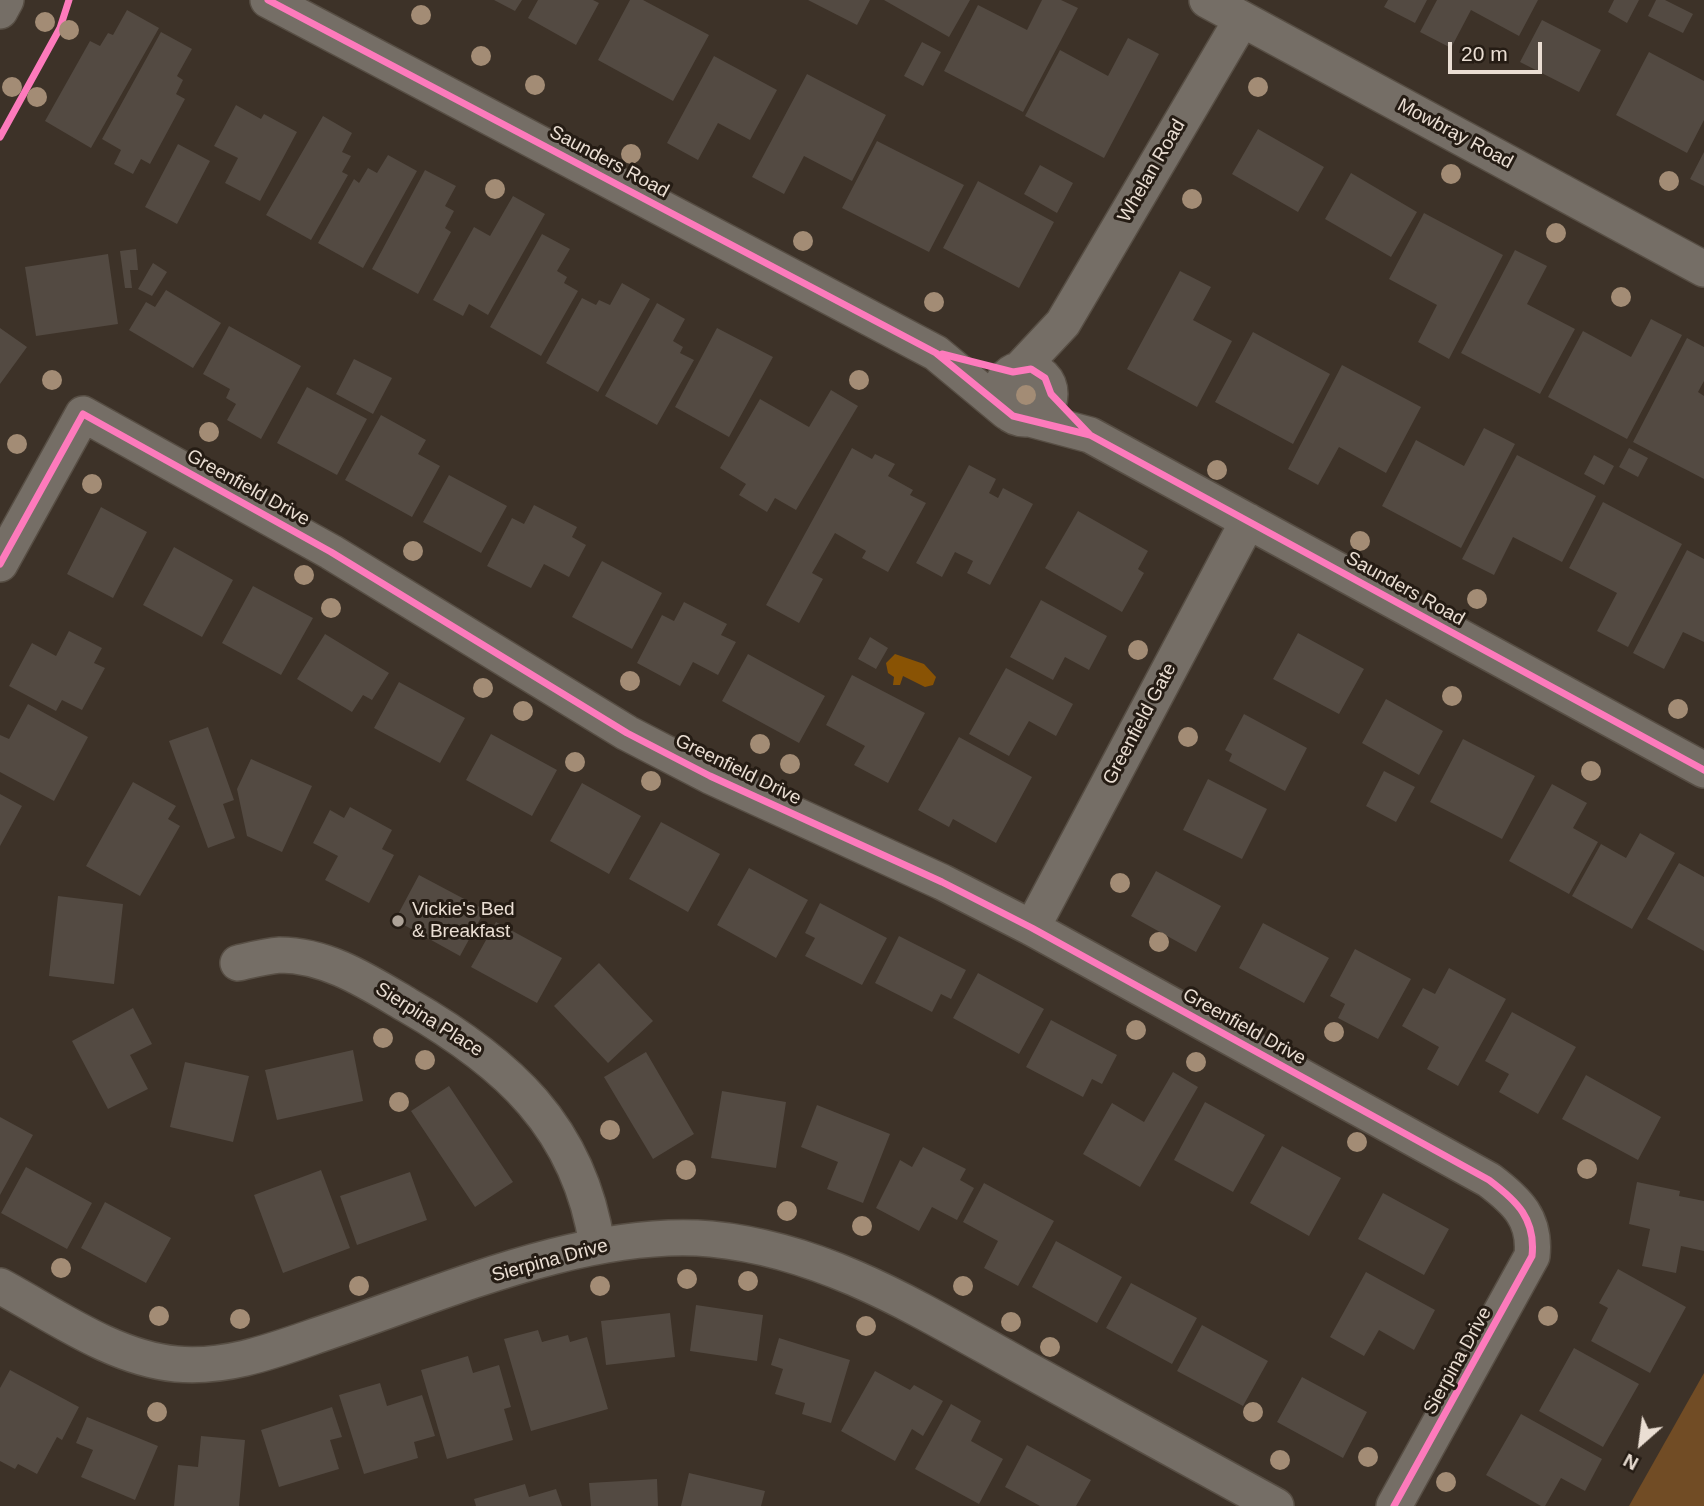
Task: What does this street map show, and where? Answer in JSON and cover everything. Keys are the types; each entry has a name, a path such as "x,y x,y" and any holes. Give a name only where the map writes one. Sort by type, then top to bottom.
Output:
{"street":[{"path":"0,11 6,0"},
{"name":"Saunders Road","path":"268,0 936,352 1028,392 1090,435 1704,770"},
{"name":"Mowbray Road","path":"1207,0 1704,269"},
{"name":"Whelan Road","path":"1028,392 1063,323 1242,19"},
{"name":"Greenfield Drive","path":"0,564 83,414 331,552 618,727 722,782 942,882 1032,928 1489,1180 1523,1209 1531,1225"},
{"name":"Greenfield Gate","path":"1032,928 1248,521"},
{"name":"Sierpina Place","path":"238,963 278,955 310,958 336,967 431,1019 493,1060 512,1077 551,1127 585,1190 597,1245"},
{"name":"Sierpina Drive","path":"1394,1506 1525,1272 1534,1238 1531,1225"},
{"name":"Sierpina Drive","path":"0,1286 128,1353 175,1364 219,1363 250,1358 536,1262 597,1245 674,1237 779,1249 875,1285 1276,1506"}],"shaded area":[{"path":"895,654 924,664 936,677 933,685 925,687 903,676 900,685 893,685 894,677 888,673 886,663"},
{"path":"1704,1373 1704,1506 1629,1506"}],"building":[{"path":"494,0 522,0 515,11"},
{"path":"538,0 593,0 599,3 576,45 528,18"},
{"path":"630,0 643,0 709,35 673,101 598,60"},
{"path":"808,0 870,0 857,25"},
{"path":"884,0 970,0 949,37"},
{"path":"1042,0 1061,0 1078,8 1023,112 944,71 978,5 1027,30"},
{"path":"1388,0 1427,0 1415,23 1384,7"},
{"path":"1437,0 1538,0 1519,36 1471,10 1451,48 1420,32"},
{"path":"1614,0 1639,0 1627,23 1608,12"},
{"path":"1656,0 1665,0 1693,14 1683,33 1648,16"},
{"path":"127,10 159,28 91,148 45,121 90,41 100,46 108,33 113,35"},
{"path":"1542,20 1601,50 1579,92 1520,62"},
{"path":"161,32 192,49 177,76 183,80 176,94 185,99 150,164 141,159 133,174 114,164 121,150 102,139"},
{"path":"1128,38 1159,54 1104,158 1025,116 1060,50 1108,76"},
{"path":"922,42 941,52 923,86 904,76"},
{"path":"1649,52 1704,81 1704,120 1687,153 1616,115"},
{"path":"714,56 777,90 750,140 718,123 698,160 667,143"},
{"path":"807,74 886,115 852,181 804,156 784,194 752,177"},
{"path":"236,105 261,119 264,114 297,132 260,201 225,183 238,158 214,146"},
{"path":"323,116 352,133 342,152 351,156 342,172 348,175 311,240 266,215"},
{"path":"1258,129 1324,167 1298,212 1232,174"},
{"path":"877,141 964,185 929,252 842,208"},
{"path":"178,144 210,161 177,224 145,207"},
{"path":"1704,152 1704,186 1690,179"},
{"path":"388,155 417,171 363,268 318,243 354,179 359,183 368,168 377,173"},
{"path":"1040,165 1073,183 1057,213 1024,194"},
{"path":"425,170 456,186 445,206 454,211 445,228 451,232 418,294 372,269"},
{"path":"1351,173 1417,212 1391,257 1325,219"},
{"path":"978,181 1054,222 1019,288 943,248"},
{"path":"513,196 545,214 488,315 469,304 463,316 433,300 474,227 490,236"},
{"path":"1424,213 1503,255 1449,359 1418,342 1437,305 1389,279"},
{"path":"542,234 570,249 557,271 567,277 564,283 578,291 541,356 490,327"},
{"path":"136,249 138,270 130,270 132,288 125,288 120,251"},
{"path":"1515,250 1547,266 1527,304 1575,329 1540,394 1461,353"},
{"path":"108,254 118,324 36,336 25,267"},
{"path":"153,263 167,272 152,296 138,289"},
{"path":"1180,271 1211,287 1193,320 1232,341 1197,407 1127,369"},
{"path":"622,283 650,299 598,392 546,363 582,298 596,305 599,300 610,305"},
{"path":"166,290 221,323 193,368 129,330 146,302 155,307"},
{"path":"657,303 685,319 673,341 683,347 680,353 694,360 657,425 605,396"},
{"path":"1651,319 1682,335 1627,439 1548,397 1583,331 1631,357"},
{"path":"229,326 301,366 261,439 227,420 236,404 226,398 230,389 203,374"},
{"path":"0,328 27,347 0,384"},
{"path":"717,328 773,357 729,437 675,407"},
{"path":"1253,332 1330,374 1293,444 1215,402"},
{"path":"1687,338 1704,347 1704,381 1698,392 1704,396 1704,479 1633,442"},
{"path":"354,359 392,378 373,414 336,394"},
{"path":"1342,365 1421,407 1386,473 1339,447 1318,485 1288,469"},
{"path":"307,387 367,419 337,475 277,443"},
{"path":"831,390 858,406 796,510 775,498 767,512 739,495 746,484 720,468 760,399 809,427"},
{"path":"381,415 426,440 418,454 440,466 412,517 345,480"},
{"path":"1484,428 1515,444 1461,548 1382,506 1416,440 1464,466"},
{"path":"852,448 872,459 875,454 895,464 888,476 913,490 910,495 926,503 888,572 862,558 866,551 835,533 812,573 823,579 799,623 766,605"},
{"path":"1629,448 1648,458 1638,477 1619,467"},
{"path":"1517,455 1596,496 1562,562 1513,537 1494,575 1462,559"},
{"path":"1594,455 1614,466 1604,485 1584,474"},
{"path":"969,465 996,479 989,493 998,498 1003,488 1033,504 990,585 967,573 973,561 955,552 942,577 916,563"},
{"path":"449,475 507,506 481,553 423,522"},
{"path":"1603,502 1682,544 1628,647 1597,631 1617,593 1569,568"},
{"path":"534,505 577,527 572,537 586,545 569,577 544,564 531,588 487,566 512,518 524,524"},
{"path":"101,507 147,532 113,598 67,574"},
{"path":"1078,511 1148,551 1138,569 1144,573 1122,612 1045,568"},
{"path":"174,547 233,580 202,637 143,605"},
{"path":"1687,550 1704,559 1704,642 1683,632 1664,669 1633,653"},
{"path":"602,561 662,593 632,649 572,617"},
{"path":"253,586 313,618 281,675 222,643"},
{"path":"1041,600 1107,636 1089,670 1065,657 1053,680 1010,657"},
{"path":"684,602 727,624 721,635 736,642 718,675 693,662 680,686 637,663 662,615 674,621"},
{"path":"69,631 102,648 94,663 105,668 82,710 62,700 56,711 9,686 32,643 56,656"},
{"path":"1298,633 1364,669 1339,714 1273,679"},
{"path":"325,634 389,673 372,700 363,695 352,712 297,679"},
{"path":"870,637 888,648 876,669 858,659"},
{"path":"748,654 825,696 799,743 722,701"},
{"path":"1006,668 1073,704 1056,736 1029,721 1009,756 969,734"},
{"path":"852,675 925,713 888,783 854,765 865,746 826,725"},
{"path":"399,682 465,718 440,763 374,728"},
{"path":"1386,699 1443,731 1419,775 1362,743"},
{"path":"28,704 88,737 54,801 0,772 0,735 9,739"},
{"path":"1244,714 1307,748 1285,791 1229,761 1232,754 1225,750"},
{"path":"208,727 234,800 223,804 235,838 208,848 169,741"},
{"path":"491,734 557,770 532,816 466,780"},
{"path":"959,737 1032,777 996,843 953,819 949,827 918,810"},
{"path":"1463,739 1535,776 1502,839 1430,802"},
{"path":"251,759 312,786 282,852 247,836 237,789"},
{"path":"1384,771 1415,787 1396,822 1366,806"},
{"path":"1208,779 1267,809 1242,859 1183,830"},
{"path":"133,782 176,806 168,819 180,826 140,896 86,866"},
{"path":"582,783 641,816 609,874 550,841"},
{"path":"1552,784 1587,803 1573,828 1598,842 1569,894 1509,861"},
{"path":"0,794 22,806 0,846"},
{"path":"350,807 392,830 382,849 394,855 369,903 325,880 338,856 313,843 330,810 344,818"},
{"path":"661,822 720,854 688,912 629,879"},
{"path":"1640,833 1675,853 1632,929 1572,896 1601,844 1626,858"},
{"path":"1679,863 1704,877 1704,951 1647,919"},
{"path":"749,868 808,900 776,958 717,925"},
{"path":"1156,871 1221,906 1196,952 1131,916"},
{"path":"419,875 485,910 460,956 395,920"},
{"path":"58,896 123,904 114,984 49,976"},
{"path":"820,903 887,938 862,985 805,956 815,938 805,933"},
{"path":"496,922 562,958 537,1003 471,967"},
{"path":"1263,923 1329,958 1304,1003 1239,968"},
{"path":"899,936 966,970 951,999 941,994 932,1012 875,983"},
{"path":"1355,949 1411,979 1378,1039 1338,1018 1345,1004 1330,996"},
{"path":"599,963 653,1021 608,1063 554,1006"},
{"path":"1449,968 1506,999 1458,1086 1427,1069 1439,1047 1402,1026 1423,988 1435,994"},
{"path":"978,973 1044,1009 1019,1054 953,1018"},
{"path":"133,1008 152,1044 130,1055 148,1089 108,1109 72,1041"},
{"path":"1512,1012 1576,1047 1538,1114 1499,1092 1509,1074 1485,1061"},
{"path":"1051,1020 1117,1055 1102,1084 1092,1079 1083,1097 1026,1067"},
{"path":"353,1050 363,1101 277,1120 265,1070"},
{"path":"646,1052 694,1134 653,1159 604,1077"},
{"path":"185,1062 249,1076 233,1142 170,1127"},
{"path":"1173,1072 1198,1087 1140,1187 1083,1154 1112,1103 1144,1122"},
{"path":"1586,1075 1661,1117 1638,1160 1562,1119"},
{"path":"449,1086 513,1182 475,1207 411,1111"},
{"path":"722,1091 786,1102 776,1168 711,1158"},
{"path":"1205,1102 1265,1135 1233,1192 1174,1160"},
{"path":"817,1105 890,1134 863,1203 827,1189 838,1162 801,1147"},
{"path":"0,1117 33,1135 0,1195"},
{"path":"1282,1146 1341,1178 1309,1236 1250,1203"},
{"path":"923,1147 966,1169 960,1180 974,1188 957,1220 932,1207 919,1231 876,1208 900,1160 912,1167"},
{"path":"26,1167 92,1203 67,1249 1,1213"},
{"path":"321,1170 350,1248 283,1273 254,1195"},
{"path":"410,1172 427,1220 357,1245 340,1196"},
{"path":"1637,1182 1680,1191 1679,1196 1704,1201 1704,1251 1681,1246 1676,1273 1642,1266 1650,1229 1629,1224"},
{"path":"984,1183 1054,1221 1018,1286 984,1268 998,1241 963,1222"},
{"path":"1383,1193 1449,1229 1424,1275 1358,1239"},
{"path":"105,1202 171,1238 146,1283 81,1248"},
{"path":"1056,1241 1122,1277 1097,1323 1032,1287"},
{"path":"1618,1269 1686,1307 1650,1373 1591,1341 1608,1308 1599,1303"},
{"path":"1366,1272 1435,1310 1414,1350 1379,1330 1364,1356 1330,1337"},
{"path":"1131,1283 1197,1318 1172,1364 1106,1328"},
{"path":"696,1305 763,1315 757,1361 690,1351"},
{"path":"670,1313 675,1357 606,1365 601,1321"},
{"path":"1202,1325 1268,1361 1243,1406 1177,1371"},
{"path":"538,1330 542,1342 568,1335 570,1342 587,1337 608,1409 531,1431 504,1339"},
{"path":"779,1338 850,1360 831,1423 802,1414 805,1403 775,1394 783,1369 771,1365"},
{"path":"1574,1348 1639,1384 1603,1447 1539,1411"},
{"path":"468,1356 473,1373 499,1365 511,1407 504,1409 513,1440 447,1459 421,1370"},
{"path":"10,1370 79,1407 62,1440 57,1437 37,1474 18,1464 15,1469 0,1461 0,1388"},
{"path":"875,1371 910,1390 914,1385 943,1401 923,1436 912,1429 895,1461 841,1431"},
{"path":"1302,1377 1367,1412 1343,1458 1277,1422"},
{"path":"380,1383 387,1406 422,1395 435,1436 414,1442 418,1458 364,1474 339,1395"},
{"path":"951,1404 981,1421 971,1441 1003,1459 979,1504 915,1469"},
{"path":"332,1407 342,1437 330,1440 339,1469 279,1487 261,1430"},
{"path":"1521,1414 1602,1459 1585,1491 1561,1478 1545,1506 1541,1506 1486,1475"},
{"path":"87,1417 158,1446 135,1500 81,1477 93,1450 76,1443"},
{"path":"201,1436 245,1440 239,1506 174,1506 178,1465 198,1467"},
{"path":"1027,1445 1091,1480 1076,1506 1040,1506 1005,1487"},
{"path":"689,1473 765,1491 761,1506 681,1506"},
{"path":"657,1479 658,1506 591,1506 589,1483"},
{"path":"525,1484 529,1497 556,1489 562,1506 476,1506 474,1499"}],"cycle path":[{"path":"0,137 60,28 69,0"},
{"path":"268,0 936,353 1013,416 1090,435 1704,770"},
{"path":"942,354 1013,372 1031,369 1045,378 1051,394 1090,435"},
{"path":"0,564 83,414 331,552 627,733 710,776 942,882 1032,928 1489,1180 1516,1204 1528,1221 1532,1256 1394,1506"}],"place":[{"name":"Vickie's Bed & Breakfast","path":"398,921"}]}
